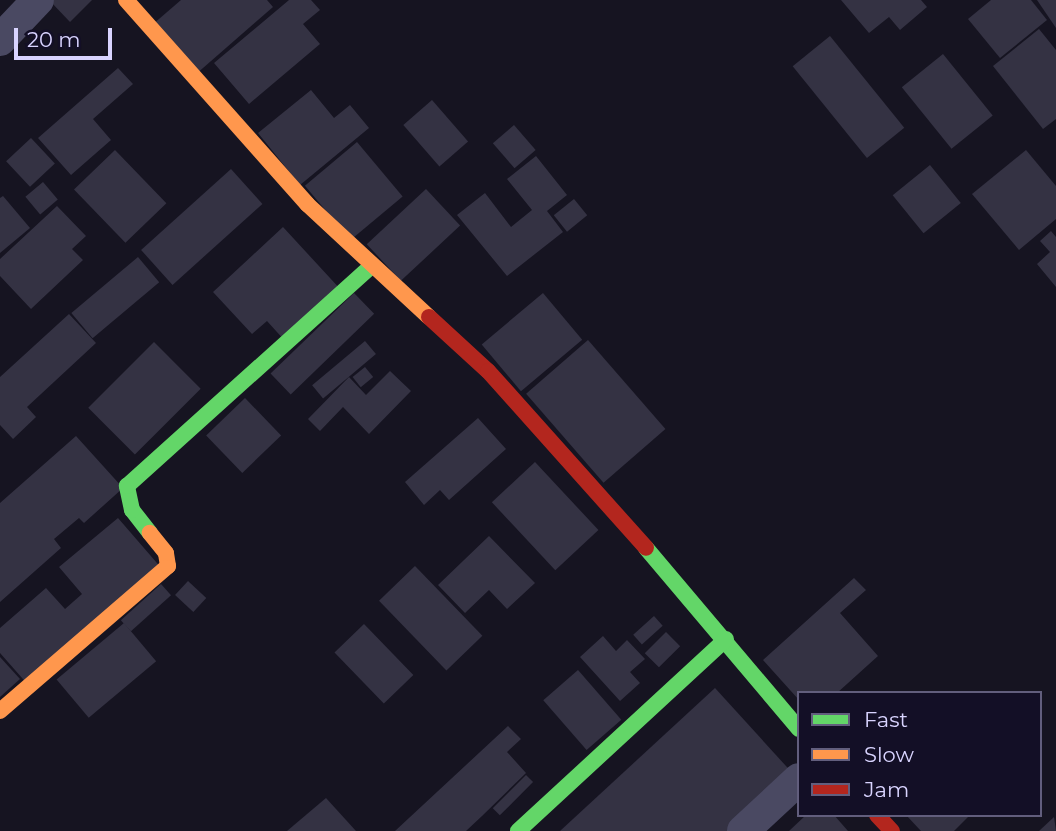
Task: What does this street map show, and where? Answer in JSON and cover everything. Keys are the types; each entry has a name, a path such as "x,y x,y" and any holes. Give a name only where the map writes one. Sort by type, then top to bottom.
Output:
{"street":[{"path":"0,40 38,0"},
{"path":"126,0 307,204 370,267 407,295 488,371 726,639 797,727"},
{"path":"0,711 168,566 166,553 132,510 127,486 370,267"},
{"path":"518,831 726,639"},
{"path":"743,831 797,781"},
{"path":"879,817 892,831"}],"building":[{"path":"49,0 92,0 70,22"},
{"path":"181,0 267,0 273,7 195,75 152,25"},
{"path":"289,0 311,0 320,10 303,24 320,44 249,104 214,63"},
{"path":"841,0 921,0 927,7 900,30 889,17 869,33"},
{"path":"991,0 1031,0 1047,20 1000,58 968,19"},
{"path":"1037,0 1056,0 1056,28"},
{"path":"1039,29 1056,50 1056,119 1043,129 993,66"},
{"path":"830,36 904,128 867,158 793,66"},
{"path":"943,54 993,115 952,149 902,87"},
{"path":"118,68 133,84 93,119 111,140 71,175 38,138"},
{"path":"311,90 334,118 350,105 369,128 300,185 258,133"},
{"path":"432,100 468,142 439,166 403,125"},
{"path":"514,125 536,150 515,168 493,143"},
{"path":"31,138 55,164 30,187 6,161"},
{"path":"357,142 403,196 351,240 305,186"},
{"path":"115,150 166,203 125,243 74,190"},
{"path":"1026,150 1056,186 1056,219 1019,250 972,194"},
{"path":"536,156 567,195 547,211 563,232 507,276 457,215 485,193 511,227 532,210 507,179"},
{"path":"930,165 961,203 924,233 893,195"},
{"path":"231,169 262,204 173,285 141,250"},
{"path":"43,182 58,200 40,214 25,197"},
{"path":"426,189 460,226 401,281 367,244"},
{"path":"3,196 30,228 0,253 0,198"},
{"path":"574,199 587,215 567,232 554,215"},
{"path":"57,206 86,236 72,249 83,260 31,309 0,276 0,259"},
{"path":"283,227 342,291 286,342 267,321 252,334 213,292"},
{"path":"1051,231 1056,237 1056,287 1037,264 1050,252 1040,241"},
{"path":"138,257 159,282 93,338 71,313"},
{"path":"354,293 374,314 291,394 271,374"},
{"path":"543,293 582,340 521,391 482,344"},
{"path":"69,314 96,343 27,407 36,417 13,439 0,425 0,377"},
{"path":"588,340 665,429 604,483 526,394"},
{"path":"365,341 376,354 323,398 312,385"},
{"path":"154,342 201,389 135,454 88,408"},
{"path":"365,367 373,377 361,387 353,377"},
{"path":"390,371 411,391 369,434 343,407 320,431 308,419 349,377 366,395"},
{"path":"245,398 281,435 242,473 206,436"},
{"path":"478,418 506,449 449,500 440,490 424,505 405,482"},
{"path":"76,436 123,488 84,523 79,518 54,539 61,548 0,602 0,503"},
{"path":"535,462 598,530 555,570 492,502"},
{"path":"118,518 163,570 30,687 0,653 0,628 46,588 65,609 82,594 59,567"},
{"path":"489,536 535,583 507,609 489,590 465,613 438,585"},
{"path":"415,566 482,636 446,671 379,601"},
{"path":"854,578 866,590 840,613 878,656 839,691 797,691 797,698 763,660"},
{"path":"188,581 206,598 193,612 175,595"},
{"path":"161,584 171,595 131,631 121,620"},
{"path":"654,616 663,626 642,644 633,635"},
{"path":"124,623 156,661 89,718 57,680"},
{"path":"364,624 413,675 384,704 335,652"},
{"path":"666,632 680,646 659,667 645,653"},
{"path":"603,636 616,651 627,640 645,659 630,672 640,683 620,701 580,657"},
{"path":"0,657 20,679 0,697"},
{"path":"578,670 621,720 587,750 543,700"},
{"path":"715,688 796,777 738,831 560,831"},
{"path":"508,726 521,739 507,752 526,773 466,831 395,831"},
{"path":"526,775 533,782 500,815 493,808"},
{"path":"326,798 356,831 287,831"},
{"path":"804,817 836,817 848,831 789,831"},
{"path":"908,817 968,817 954,831 921,831"},
{"path":"1054,817 1056,831 1039,831"}],"traffic: fast":[{"path":"150,533 132,510 127,486 370,267"},
{"path":"646,548 797,727"},
{"path":"518,831 726,639"}],"traffic: slow":[{"path":"126,0 307,204 429,317"},
{"path":"0,711 168,566 166,553 150,533"}],"traffic: jam":[{"path":"429,317 488,371 646,548"},
{"path":"879,817 892,831"}]}
